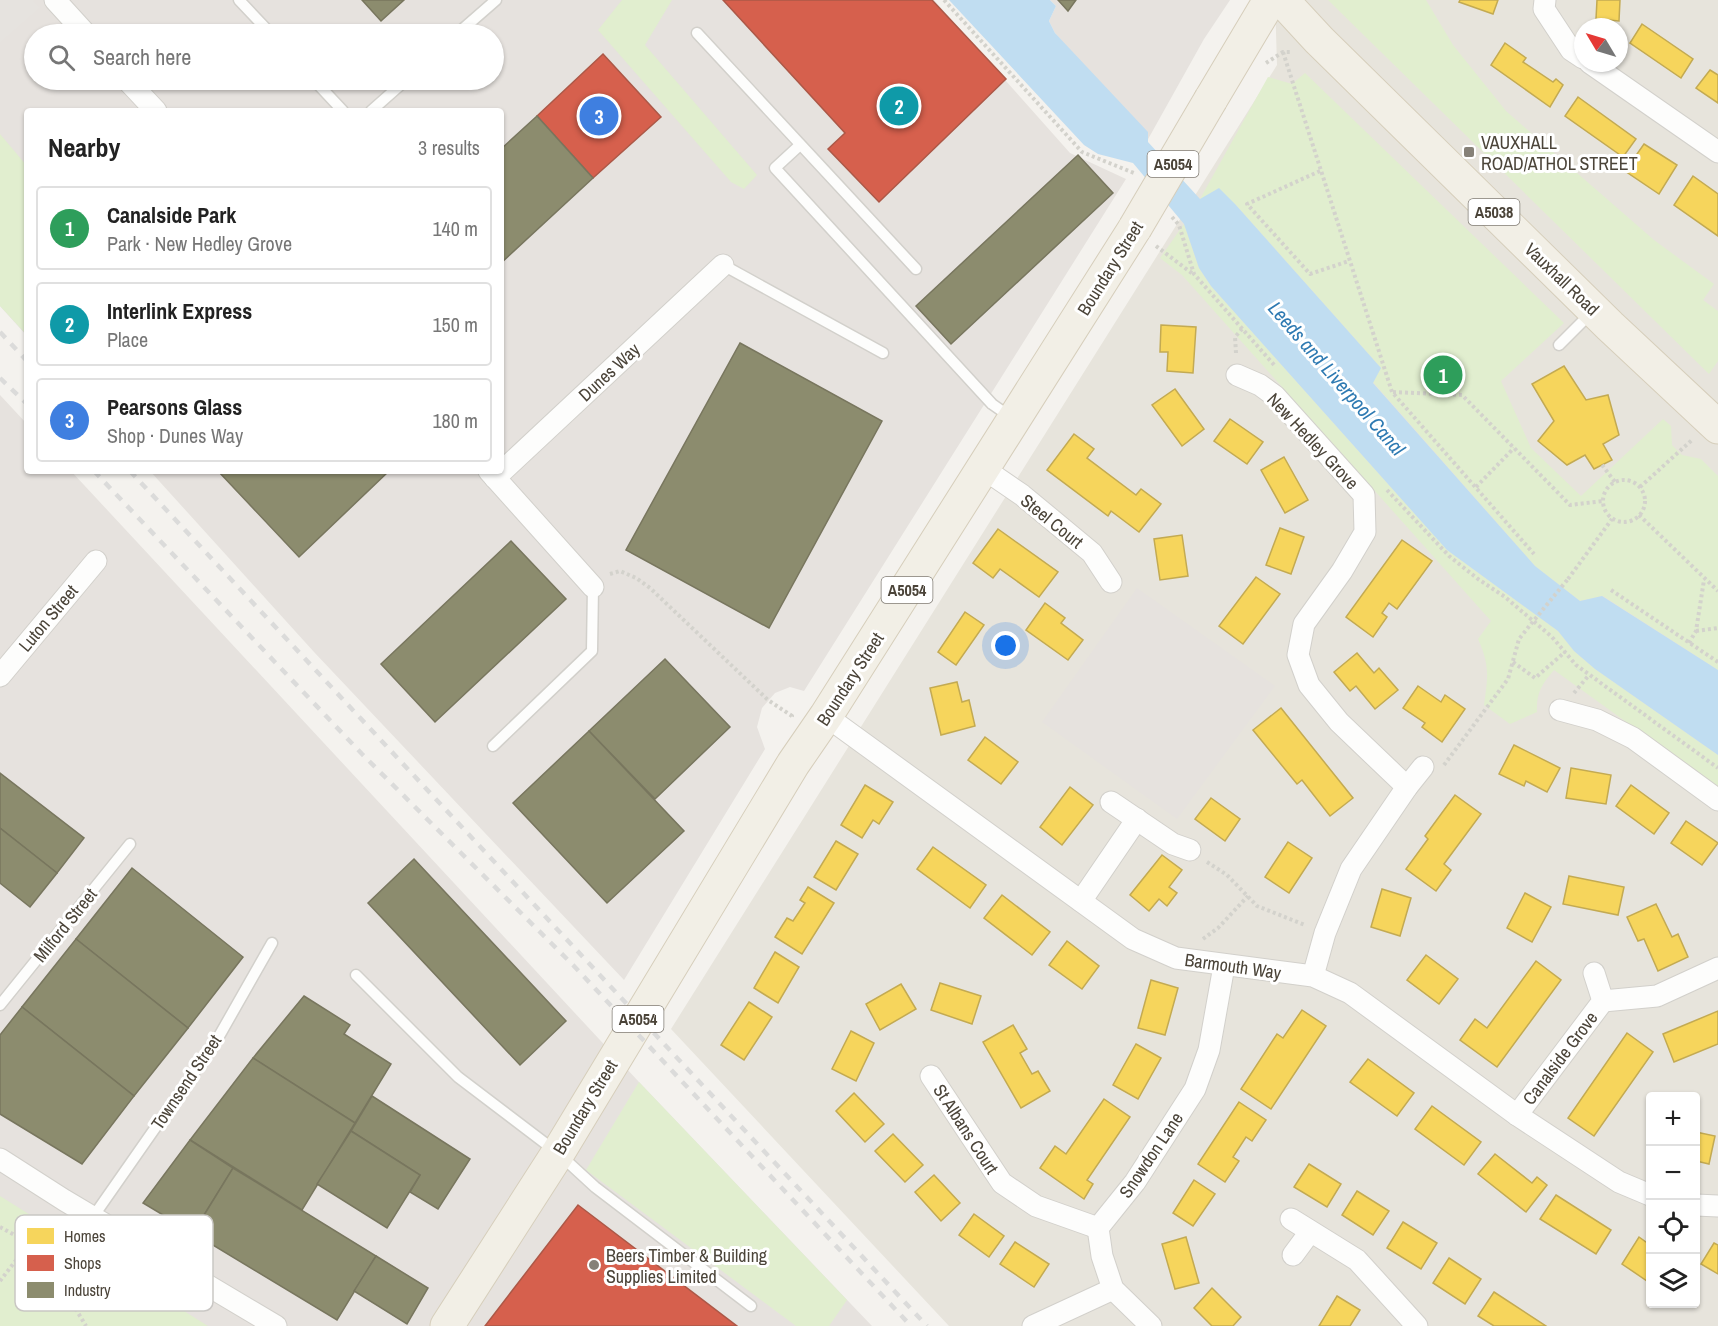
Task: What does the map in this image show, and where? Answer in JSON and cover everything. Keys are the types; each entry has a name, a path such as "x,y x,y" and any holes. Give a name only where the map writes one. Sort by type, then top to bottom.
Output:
{"main road":[{"name":"Boundary Street","path":"447,1326 558,1153 793,764 826,716 1014,420 1144,236 1211,99 1270,0"},
{"name":"Vauxhall Road","path":"1282,0 1319,40 1594,310 1714,424"},
{"path":"1243,47 1270,34 1289,31 1319,40"}],"street":[{"path":"55,0 77,24"},
{"path":"1545,0 1544,9 1574,52"},
{"path":"1603,72 1718,152"},
{"path":"136,90 153,108"},
{"name":"Dunes Way","path":"504,463 723,265"},
{"name":"New Hedley Grove","path":"1237,375 1260,385 1275,396 1364,495 1365,532 1342,571 1304,624 1298,655 1309,685 1338,722 1407,787"},
{"name":"Steel Court","path":"984,469 1022,495 1092,553 1112,582"},
{"name":"Dunes Way","path":"492,474 593,587"},
{"name":"Luton Street","path":"0,676 96,561"},
{"path":"1560,710 1596,720 1633,738 1718,800"},
{"name":"Barmouth Way","path":"826,716 1133,939 1176,958 1313,976 1350,993 1517,1115 1619,1182 1646,1193"},
{"path":"1313,976 1325,933 1351,870 1423,767"},
{"path":"1111,801 1173,844 1190,850"},
{"path":"1081,901 1137,819"},
{"name":"Snowdon Lane","path":"1098,1228 1135,1182 1195,1089 1209,1050 1224,966"},
{"name":"Canalside Grove","path":"1517,1115 1603,1001 1657,996 1718,968"},
{"name":"Canalside Grove","path":"1594,973 1603,1001"},
{"name":"St Albans Court","path":"931,1076 1002,1183 1036,1206 1098,1228"},
{"path":"0,1159 90,1215"},
{"path":"1700,1205 1718,1206"},
{"path":"1291,1219 1357,1260 1415,1326"},
{"path":"1098,1228 1102,1257 1113,1289 1150,1326"},
{"path":"1293,1255 1310,1232"},
{"path":"213,1288 276,1326"},
{"path":"1032,1326 1113,1289"}],"lane":[{"path":"239,0 262,24"},
{"path":"468,24 496,0"},
{"path":"697,33 916,269"},
{"path":"324,90 341,108"},
{"path":"374,108 395,90"},
{"path":"800,145 776,168 992,404 1014,420"},
{"path":"723,265 883,353"},
{"path":"1559,345 1594,310"},
{"path":"493,746 592,651 593,587"},
{"name":"Milford Street","path":"0,1005 130,844"},
{"name":"Townsend Street","path":"94,1215 218,1038 272,943"},
{"path":"356,975 458,1077 558,1153 595,1187 751,1306"}],"path":[{"path":"944,0 1082,152 1136,173"},
{"path":"1283,52 1392,392 1534,554"},
{"path":"1320,171 1247,204 1310,274 1350,261"},
{"path":"1165,208 1179,225 1194,274"},
{"path":"1144,236 1194,274 1281,374"},
{"path":"1392,392 1462,395 1570,505 1603,501"},
{"path":"1640,487 1714,424"},
{"path":"1476,487 1514,448"},
{"path":"1602,465 1615,482"},
{"path":"1628,480 1640,487 1645,498 1645,504 1639,515 1626,522 1612,519 1604,508 1606,490 1615,482 1628,480"},
{"path":"1384,487 1449,556 1506,597 1552,637 1576,665 1718,768"},
{"path":"1639,515 1718,591"},
{"path":"1423,767 1445,765 1508,679 1519,639 1568,579 1612,519"},
{"path":"593,587 605,575 620,571 636,578 681,616 768,700"},
{"path":"1689,643 1696,631 1704,579"},
{"path":"1611,590 1718,662"},
{"path":"1696,631 1718,628"},
{"path":"1513,662 1535,678 1565,652"},
{"path":"1190,850 1227,875 1257,906 1325,933"},
{"path":"1176,958 1218,928 1248,896"},
{"path":"0,1227 15,1235"},
{"path":"0,1281 15,1261"},
{"path":"77,1311 86,1326"}],"shaded area":[{"path":"0,0 934,0 1070,153 1126,179 804,691 790,687 775,693 762,708 757,727 765,749 624,980 314,652 153,474 504,474 504,108 24,108 24,333 0,306"},
{"path":"0,0 33,0 40,8 0,43"},
{"path":"1050,0 1230,0 1204,39 1147,141 1055,33 1049,21 1056,6"},
{"path":"1275,0 1718,0 1718,1326 949,1326 671,1029 1277,65"},
{"path":"0,395 24,421 24,474 74,474 639,1082 872,1326 0,1326"},
{"path":"1137,588 1275,686 1177,819 1042,722"}],"green space":[{"path":"622,0 672,0 645,45 757,175 744,189 731,182 598,30"},
{"path":"1328,0 1426,0 1453,45 1506,111 1654,240 1714,284 1703,300 1718,311 1718,361 1709,374"},
{"path":"1305,73 1564,323 1501,381 1531,448 1581,496 1663,419 1671,426 1672,445 1682,455 1701,459 1718,476 1718,670 1603,596 1580,601 1535,566 1373,382 1381,368 1235,204 1200,199 1268,77 1292,84"},
{"path":"0,134 24,162 24,332 0,306"},
{"path":"1184,224 1199,268 1211,286 1447,550 1558,631 1574,651 1595,669 1718,755 1718,788 1554,670 1541,689 1537,712 1510,724 1484,705 1487,671 1485,657 1478,639 1491,621 1182,275 1160,258"},
{"path":"639,1082 847,1300 829,1326 796,1326 586,1170"},
{"path":"0,1196 30,1215 15,1215 15,1311 184,1311 208,1326 0,1326"}],"water":[{"name":"Leeds and Liverpool Canal","path":"949,0 1050,0 1056,6 1049,21 1055,33 1148,132 1148,142 1200,199 1219,188 1235,204 1381,368 1373,383 1535,566 1580,601 1602,596 1718,670 1718,755 1595,669 1574,651 1558,631 1447,550 1211,286 1199,268 1184,224 1133,163 1098,154 1084,145"}],"building: Homes":[{"path":"1460,0 1498,0 1493,14 1459,2"},
{"path":"1597,0 1620,0 1619,18 1596,18"},
{"path":"1642,24 1693,59 1681,78 1630,43"},
{"path":"1505,43 1526,58 1523,62 1553,82 1556,79 1563,85 1550,107 1491,65"},
{"path":"1710,70 1718,75 1718,103 1696,88"},
{"path":"1578,97 1636,139 1623,157 1565,116"},
{"path":"1644,144 1677,165 1659,194 1625,171"},
{"path":"1693,176 1718,194 1718,236 1674,205"},
{"path":"1161,325 1196,327 1193,373 1167,371 1168,352 1160,352"},
{"path":"1564,366 1586,400 1608,395 1619,435 1603,444 1612,460 1594,469 1585,455 1567,465 1538,441 1554,421 1532,384"},
{"path":"1175,389 1204,429 1182,446 1152,405"},
{"path":"1230,419 1263,442 1247,464 1214,441"},
{"path":"1074,434 1094,449 1087,458 1136,495 1141,489 1161,504 1139,532 1111,511 1108,516 1047,470"},
{"path":"1284,457 1308,500 1285,513 1261,470"},
{"path":"1280,528 1304,537 1291,574 1266,565"},
{"path":"998,529 1058,572 1039,597 1000,569 993,578 973,563"},
{"path":"1182,535 1188,576 1160,580 1154,539"},
{"path":"1402,540 1432,561 1397,609 1389,603 1382,613 1387,617 1373,637 1346,617"},
{"path":"1256,577 1280,594 1243,644 1219,626"},
{"path":"1045,603 1065,618 1061,623 1083,640 1068,660 1026,630"},
{"path":"965,612 984,625 956,665 938,652"},
{"path":"1357,653 1374,673 1379,668 1398,690 1375,709 1356,686 1350,691 1334,672"},
{"path":"957,682 962,702 969,700 975,726 941,735 930,688"},
{"path":"1418,686 1441,702 1445,695 1465,709 1442,742 1422,727 1425,723 1403,708"},
{"path":"1281,708 1353,798 1330,816 1302,780 1297,784 1253,730"},
{"path":"985,737 1018,762 1001,784 968,760"},
{"path":"1514,745 1560,768 1547,792 1526,781 1524,786 1499,774"},
{"path":"1571,768 1611,775 1606,804 1566,798"},
{"path":"865,785 893,802 879,824 873,820 862,838 841,825"},
{"path":"1631,785 1669,813 1654,834 1616,806"},
{"path":"1070,787 1093,805 1062,845 1040,827"},
{"path":"1455,795 1481,814 1444,864 1451,870 1436,891 1406,869 1428,839 1425,836"},
{"path":"1211,798 1240,819 1225,841 1195,819"},
{"path":"1686,821 1718,843 1702,865 1671,843"},
{"path":"836,841 858,854 836,890 814,877"},
{"path":"1288,842 1312,858 1289,893 1265,877"},
{"path":"933,847 986,885 970,908 917,869"},
{"path":"1162,855 1182,870 1169,887 1177,893 1167,906 1159,899 1149,911 1130,895"},
{"path":"1569,876 1624,887 1618,915 1563,904"},
{"path":"808,887 834,903 802,954 775,937 787,918 793,921 805,903 800,900"},
{"path":"1382,889 1411,898 1400,936 1371,927"},
{"path":"1525,893 1551,907 1532,942 1507,928"},
{"path":"1002,895 1050,932 1032,955 984,918"},
{"path":"1656,904 1672,937 1678,934 1688,957 1658,971 1644,939 1638,941 1627,917"},
{"path":"1067,941 1099,966 1082,989 1049,965"},
{"path":"775,952 799,967 778,1003 754,988"},
{"path":"1426,955 1458,979 1439,1004 1407,980"},
{"path":"1536,961 1561,980 1497,1067 1460,1040 1475,1019 1487,1028"},
{"path":"1151,980 1178,988 1165,1035 1138,1028"},
{"path":"940,983 981,996 972,1024 931,1010"},
{"path":"901,984 916,1009 880,1030 866,1004"},
{"path":"749,1002 772,1017 744,1060 721,1045"},
{"path":"1302,1010 1326,1026 1271,1109 1241,1089 1277,1034 1283,1038"},
{"path":"1718,1011 1718,1044 1674,1062 1663,1034"},
{"path":"1013,1025 1027,1049 1020,1053 1032,1074 1038,1071 1050,1091 1021,1108 983,1042"},
{"path":"851,1031 874,1043 856,1081 832,1069"},
{"path":"1627,1033 1653,1052 1594,1136 1568,1118"},
{"path":"1136,1044 1161,1058 1138,1099 1113,1085"},
{"path":"1368,1059 1414,1093 1397,1116 1350,1082"},
{"path":"854,1093 884,1124 865,1142 836,1111"},
{"path":"1104,1099 1130,1117 1087,1180 1093,1184 1084,1199 1040,1168 1055,1146 1066,1154"},
{"path":"1239,1102 1266,1120 1252,1141 1246,1137 1233,1157 1239,1161 1225,1182 1198,1164"},
{"path":"1432,1106 1481,1142 1464,1165 1415,1129"},
{"path":"1700,1133 1715,1136 1709,1164 1700,1162"},
{"path":"893,1134 923,1165 905,1182 875,1151"},
{"path":"1495,1154 1532,1183 1537,1177 1547,1185 1526,1212 1478,1174"},
{"path":"1309,1164 1341,1184 1327,1207 1294,1187"},
{"path":"934,1175 960,1203 941,1221 915,1192"},
{"path":"1194,1180 1215,1194 1193,1226 1173,1213"},
{"path":"1357,1191 1389,1211 1373,1235 1342,1215"},
{"path":"1556,1195 1611,1230 1596,1254 1540,1219"},
{"path":"974,1214 1004,1236 989,1257 959,1235"},
{"path":"1403,1222 1437,1243 1421,1269 1387,1248"},
{"path":"1186,1237 1199,1283 1175,1289 1162,1244"},
{"path":"1639,1237 1646,1242 1646,1280 1622,1264"},
{"path":"1015,1242 1049,1264 1034,1287 1000,1264"},
{"path":"1714,1243 1718,1245 1718,1274 1701,1264"},
{"path":"1449,1258 1481,1279 1465,1304 1433,1283"},
{"path":"1212,1288 1241,1317 1233,1326 1212,1326 1194,1308"},
{"path":"1494,1292 1546,1326 1494,1326 1478,1316"},
{"path":"1337,1296 1360,1310 1350,1326 1319,1326"}],"building: Shops":[{"path":"723,0 932,0 1006,79 879,202 828,149 845,133"},
{"path":"603,54 661,117 593,178 537,116"},
{"name":"Beers Timber & Building Supplies Limited","path":"578,1205 737,1326 485,1326"}],"building: Industry":[{"path":"362,0 404,0 381,21"},
{"path":"1058,0 1076,0 1068,11"},
{"path":"537,116 593,178 504,260 504,146"},
{"path":"1078,155 1113,193 951,344 916,306"},
{"path":"740,343 882,421 769,628 626,550"},
{"path":"221,474 386,474 299,557"},
{"path":"511,541 566,599 435,722 381,664"},
{"path":"665,659 730,727 655,799 589,731"},
{"path":"589,731 684,831 607,903 513,803"},
{"path":"0,773 84,838 57,873 0,828"},
{"path":"0,828 57,873 30,907 0,883"},
{"path":"414,859 566,1021 520,1065 368,903"},
{"path":"132,868 243,957 188,1028 76,939"},
{"path":"76,939 188,1028 134,1096 22,1007"},
{"path":"304,996 350,1025 344,1034 391,1064 355,1123 253,1058"},
{"path":"22,1007 134,1096 82,1164 0,1114 0,1035"},
{"path":"253,1058 355,1123 302,1210 190,1140"},
{"path":"372,1096 470,1159 438,1209 410,1192 420,1175 351,1131"},
{"path":"351,1131 420,1175 387,1228 317,1184"},
{"path":"190,1140 233,1168 204,1215 163,1215 143,1203"},
{"path":"233,1168 376,1256 337,1320 213,1245 213,1215 204,1215"},
{"path":"376,1256 428,1288 407,1324 354,1291"}],"railway":[{"path":"0,332 24,358"},
{"path":"0,378 24,401"},
{"path":"97,474 362,754 573,965 911,1326"},
{"path":"133,474 927,1326"}],"place":[{"name":"Interlink Express","path":"899,106"},
{"name":"Pearsons Glass","path":"599,116"},
{"name":"VAUXHALL ROAD/ATHOL STREET","path":"1469,152"},
{"name":"Canalside Park","path":"1443,375"},
{"name":"Beers Timber & Building Supplies Limited","path":"594,1265"}]}
